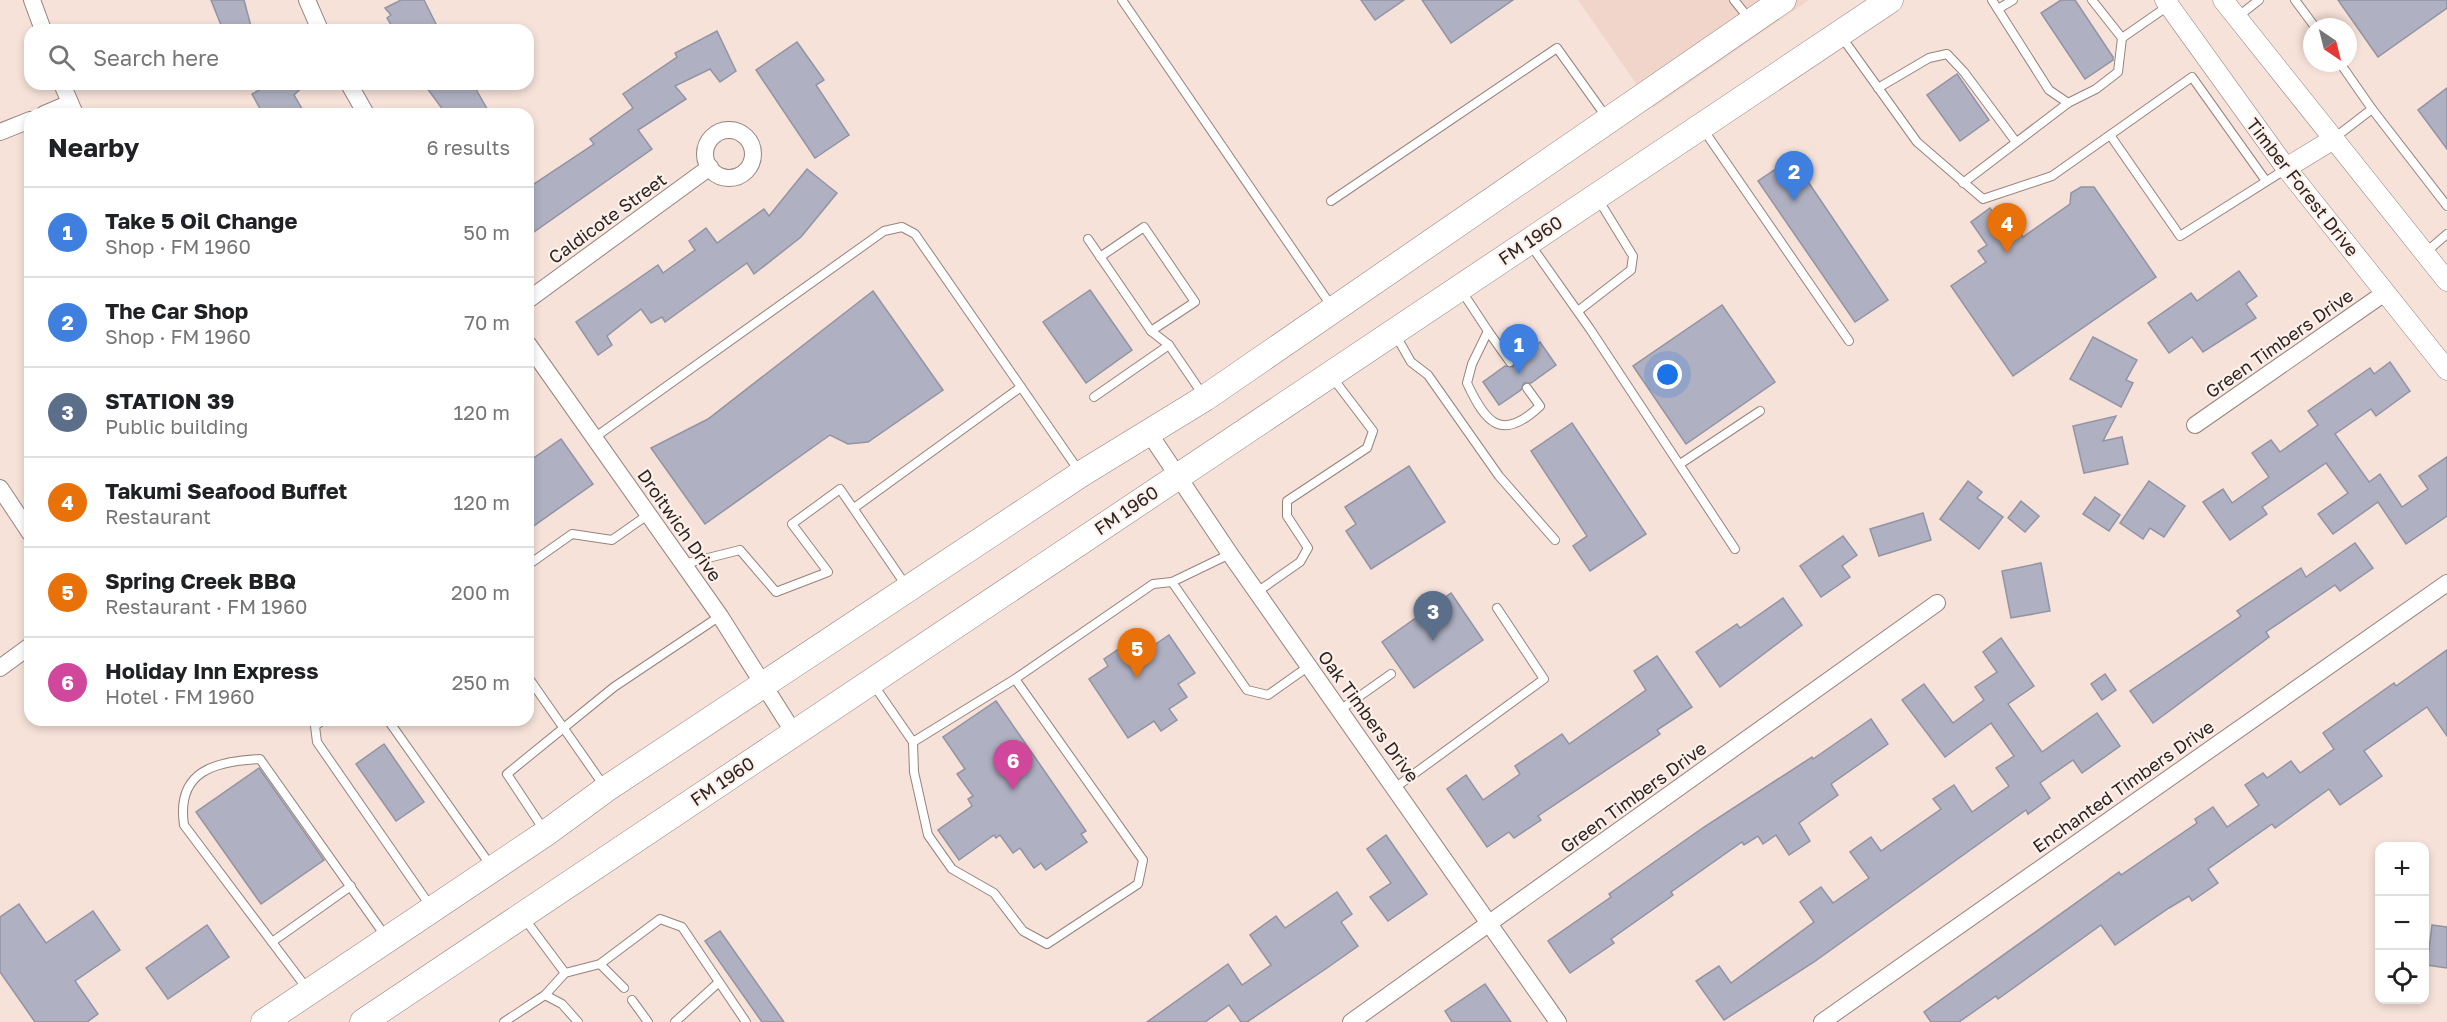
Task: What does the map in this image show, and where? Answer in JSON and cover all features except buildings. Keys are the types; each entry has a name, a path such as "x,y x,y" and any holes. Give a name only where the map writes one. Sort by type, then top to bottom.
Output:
{"main road":[{"path":"264,1022 433,910 606,789 1082,474 1205,398 1783,0"},
{"name":"FM 1960","path":"363,1022 1177,475 1890,0"}],"street":[{"path":"32,0 41,24"},
{"path":"307,0 317,24"},
{"path":"2223,0 2332,140 2447,280"},
{"name":"Timber Forest Drive","path":"2167,3 2286,168 2447,370"},
{"path":"65,90 73,108"},
{"path":"352,90 362,108"},
{"path":"0,132 24,122"},
{"path":"2286,168 2332,140"},
{"name":"Caldicote Street","path":"534,296 710,167"},
{"name":"Green Timbers Drive","path":"2195,425 2386,292"},
{"name":"Droitwich Drive","path":"534,353 720,616 794,733"},
{"name":"Oak Timbers Drive","path":"1149,432 1230,554 1491,923 1558,1022"},
{"path":"0,488 24,524"},
{"name":"Enchanted Timbers Drive","path":"1822,1022 2447,583"},
{"name":"Green Timbers Drive","path":"1351,1022 1937,603"},
{"path":"0,668 24,651"}],"lane":[{"path":"1122,0 1334,309"},
{"path":"1734,0 1751,22"},
{"path":"1992,0 2049,90 2068,103"},
{"path":"1998,9 2013,0"},
{"path":"1963,183 2068,103 2096,89 2118,72 2122,38 2092,0"},
{"path":"2236,18 2259,0"},
{"path":"2295,0 2308,18"},
{"path":"2122,38 2167,3"},
{"path":"1839,34 1917,142 1983,199 2052,176 2192,77 2266,181"},
{"path":"1331,201 1557,48 1609,121"},
{"path":"1878,88 1929,58 1947,54 1964,72 2016,142"},
{"path":"2346,72 2447,206"},
{"path":"2332,140 2372,109"},
{"path":"1701,126 1850,340"},
{"path":"2110,135 2180,236 2286,168"},
{"path":"1578,311 1631,270 1633,256 1596,196"},
{"path":"594,438 884,231 902,227 915,234 1082,474"},
{"path":"1100,257 1144,227 1195,302 1151,331"},
{"path":"2425,253 2447,234"},
{"path":"1088,239 1151,331 1169,345 1205,398"},
{"path":"1528,242 1578,311 1735,549"},
{"path":"1459,288 1510,362"},
{"path":"1393,331 1411,362 1428,375 1499,476 1555,540"},
{"path":"1488,331 1472,364 1467,383 1486,417 1496,426 1510,426 1527,419 1540,406 1527,388"},
{"path":"1094,397 1169,345"},
{"path":"1257,592 1300,562 1308,548 1287,516 1287,501 1367,448 1373,431 1330,374"},
{"path":"854,508 1021,387"},
{"path":"1680,464 1760,411"},
{"path":"684,564 740,550 776,592 828,572 792,524 840,489 909,590"},
{"path":"534,561 572,534 612,540 648,514"},
{"path":"913,742 1015,679 1153,584 1172,582 1230,554"},
{"path":"1172,582 1247,690 1268,695 1309,666"},
{"path":"1396,788 1544,679 1497,608"},
{"path":"546,833 507,774 614,687 720,616"},
{"path":"1340,710 1391,674"},
{"path":"871,681 913,742 914,772 928,835 952,869 994,893 1023,930 1047,944 1138,884 1143,860 1015,679"},
{"path":"534,686 606,789"},
{"path":"315,726 316,742 433,910"},
{"path":"392,726 493,869"},
{"path":"310,993 184,825 181,806 188,787 204,770 231,760 260,759 388,940"},
{"path":"272,942 351,886"},
{"path":"522,915 564,973"},
{"path":"504,1022 545,995 564,973 600,964 660,919 682,927 746,1022"},
{"path":"600,964 624,988"},
{"path":"675,1022 719,982"},
{"path":"545,995 562,1004 578,1022"},
{"path":"632,1000 648,1022"}],"shaded area":[{"path":"1578,0 1809,0 1653,108"}],"place":[{"name":"The Car Shop","path":"1794,201"},
{"name":"Takumi Seafood Buffet","path":"2007,253"},
{"name":"Take 5 Oil Change","path":"1519,374"},
{"name":"STATION 39","path":"1433,641"},
{"name":"Spring Creek BBQ","path":"1137,678"},
{"name":"Holiday Inn Express","path":"1013,790"}]}
